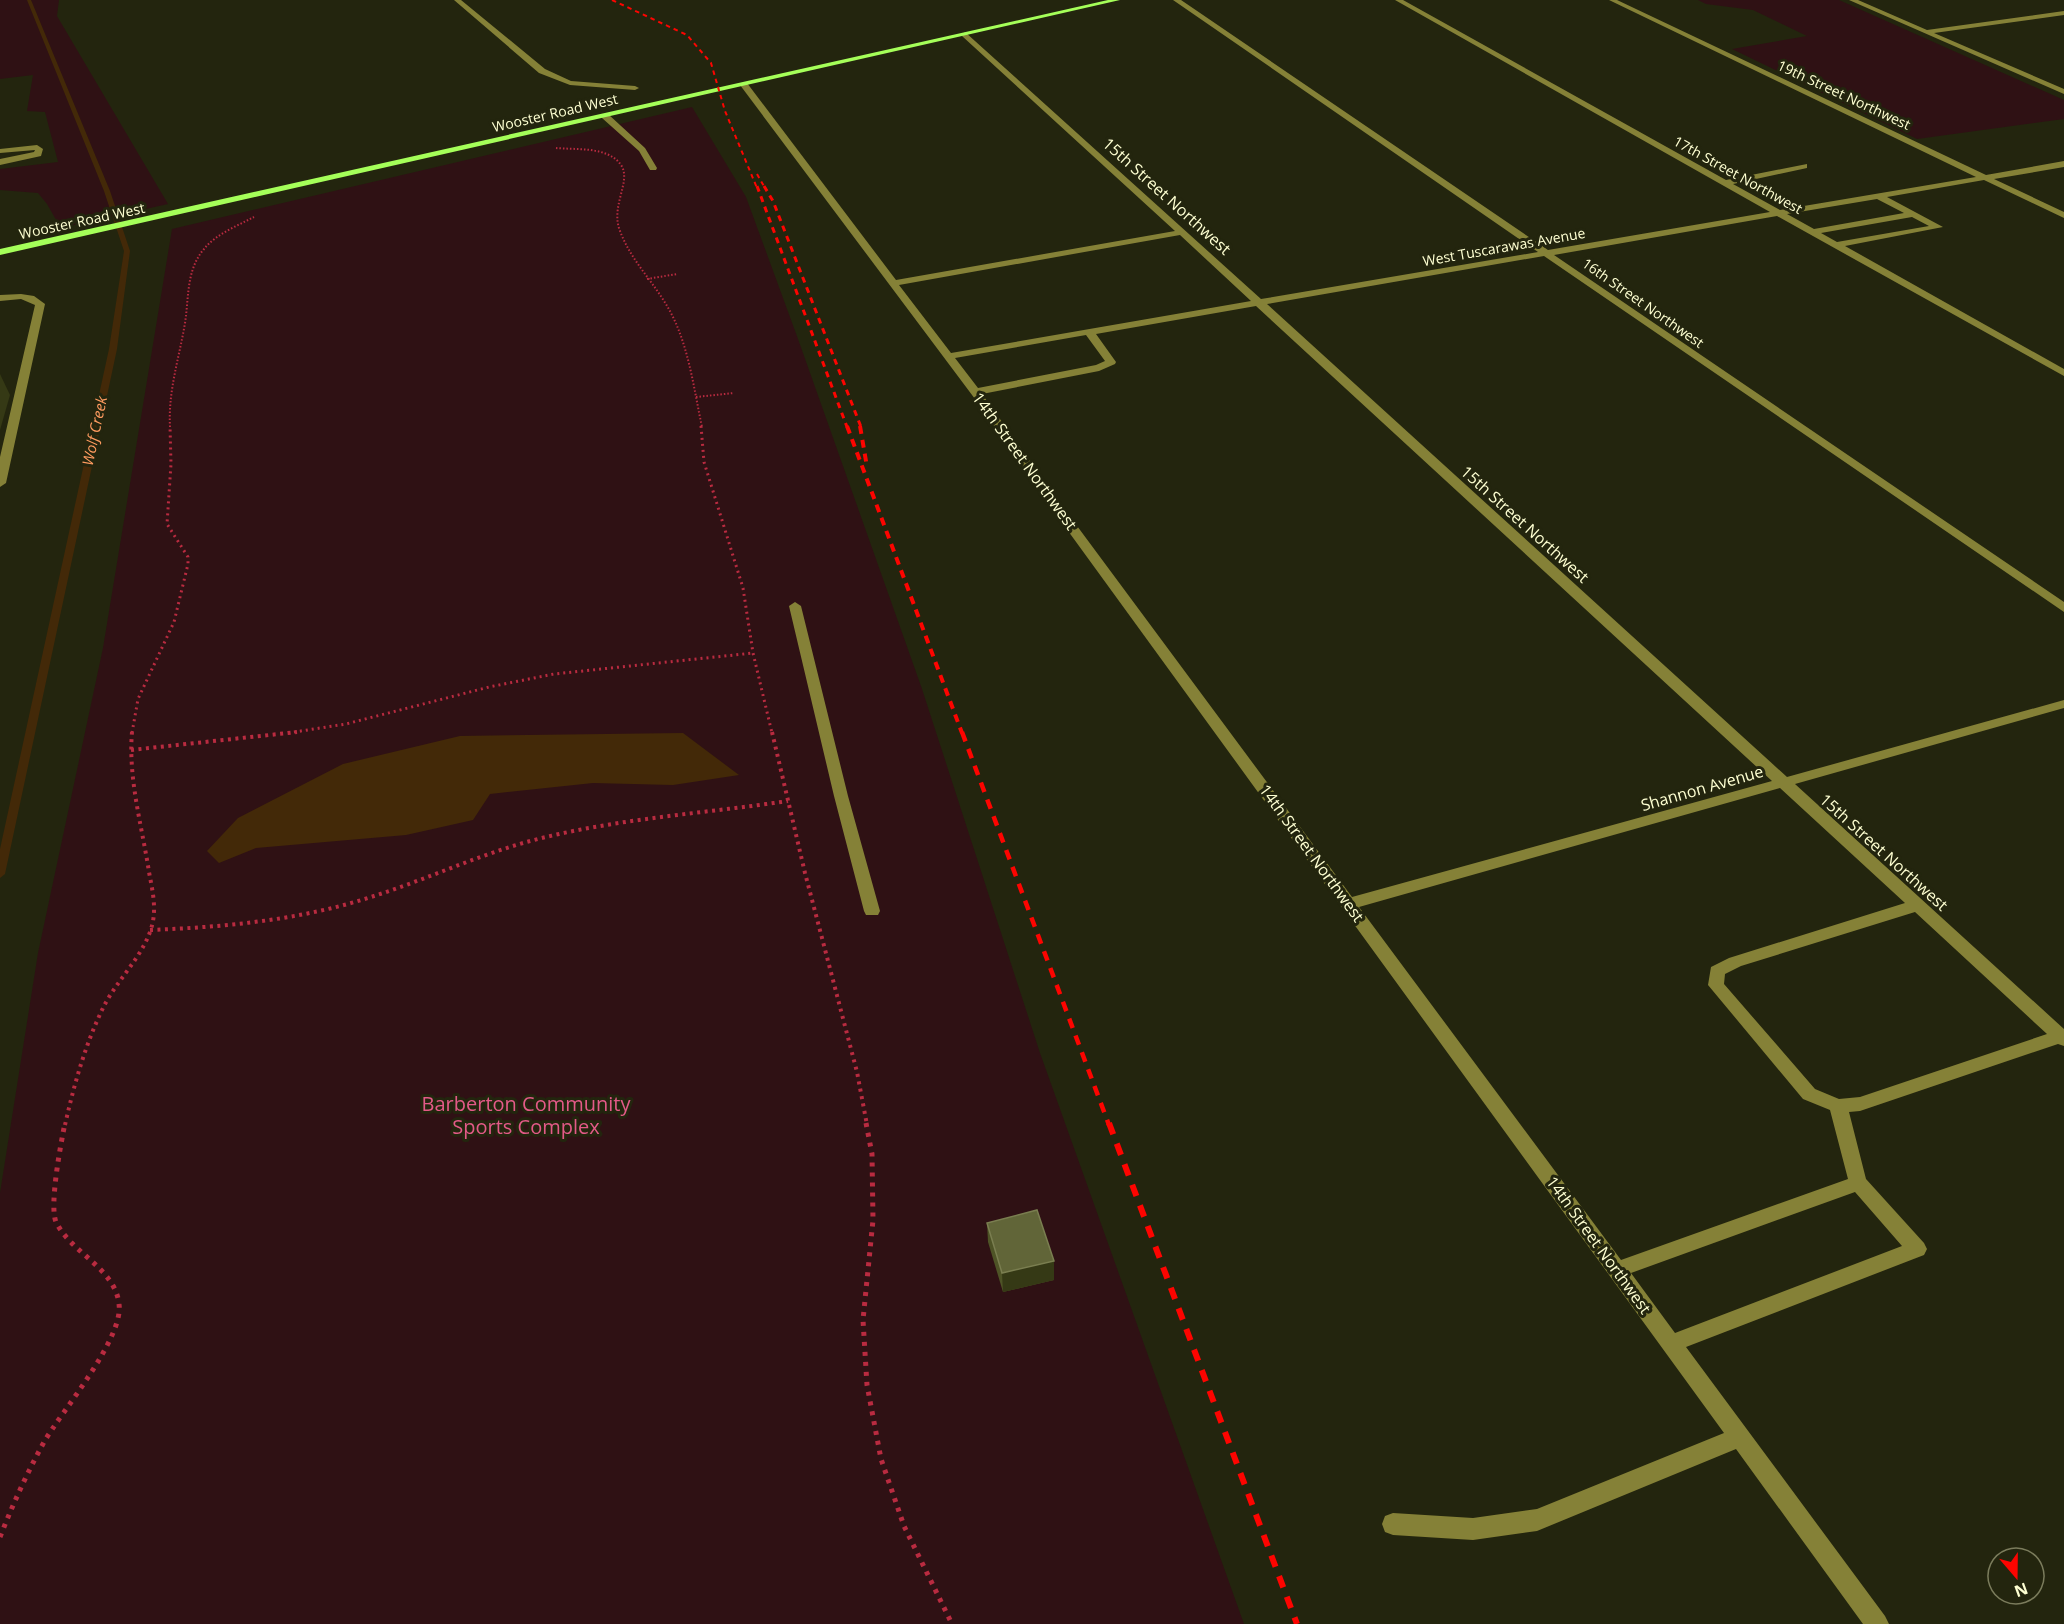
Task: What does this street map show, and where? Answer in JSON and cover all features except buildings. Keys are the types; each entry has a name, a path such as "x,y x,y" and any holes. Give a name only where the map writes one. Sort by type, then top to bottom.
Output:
{"main road":[{"name":"Wooster Road West","path":"0,252 1117,0"}],"street":[{"path":"457,0 542,71 570,83 635,88"},
{"name":"16th Street Northwest","path":"1176,0 2064,608"},
{"name":"17th Street Northwest","path":"1398,0 2064,373"},
{"name":"19th Street Northwest","path":"1612,0 2064,214"},
{"path":"1852,0 2064,92"},
{"path":"1927,32 2064,13"},
{"name":"15th Street Northwest","path":"965,34 2063,1037"},
{"name":"14th Street Northwest","path":"744,85 949,356 1059,510 1877,1624"},
{"path":"605,116 642,150 653,168"},
{"path":"0,151 37,147 39,149 38,154 31,157 0,162"},
{"name":"West Tuscarawas Avenue","path":"949,356 2064,164"},
{"path":"1725,183 1804,166"},
{"path":"1836,245 1938,227 1878,196"},
{"path":"1812,232 1913,214"},
{"path":"893,283 1182,232"},
{"path":"0,298 23,296 33,298 39,304 0,483"},
{"path":"975,392 1099,368 1111,362 1089,332"},
{"path":"795,606 841,796 872,911"},
{"name":"Shannon Avenue","path":"1349,904 2064,704"},
{"path":"1918,905 1735,962 1717,971 1716,985 1809,1094 1838,1106 1860,1104 2063,1037"},
{"path":"1671,1344 1917,1249 1858,1184 1838,1106"},
{"path":"1617,1270 1858,1184"},
{"path":"1393,1524 1473,1529 1537,1520 1740,1437"}],"path":[{"path":"551,148 595,151 611,156 621,165 624,173 624,186 617,201 616,214 619,230 637,266 664,301 679,328 704,438 704,462 744,588 753,653 857,1072 873,1154 873,1220 863,1320 867,1385 881,1459 904,1526 952,1624"},
{"path":"0,1537 20,1485 62,1413 114,1334 120,1315 118,1295 112,1284 70,1242 55,1221 58,1172 69,1112 89,1037 114,988 144,944 153,924 154,904 143,826 132,773 133,710 167,640 177,612 188,564 188,557 167,524 171,464 169,413 171,384 185,323 189,281 195,262 204,248 221,234 261,214"},
{"path":"647,279 677,274"},
{"path":"696,398 734,393"},
{"path":"131,750 278,735 346,724 489,687 554,674 753,653"},
{"path":"150,930 190,929 294,915 348,904 497,851 546,837 788,801"}],"green space":[{"path":"0,0 59,0 57,16 168,204 56,229 59,225 38,193 0,190 0,169 58,162 45,112 27,111 33,75 0,79"},
{"path":"1698,0 1839,0 2064,100 2064,119 1917,139 1732,49 1807,36 1753,10 1706,4"},
{"name":"Barberton Community Sports Complex","path":"692,107 746,197 798,339 922,689 1040,1053 1244,1624 0,1624 0,1193 38,953 103,648 172,229"}],"shaded area":[{"path":"683,733 739,775 673,785 593,783 490,794 473,820 406,835 256,848 219,863 207,851 238,818 343,764 460,736"}],"waterway":[{"name":"Wolf Creek","path":"0,874 113,349 127,251 107,191 29,0"}],"railway":[{"path":"612,0 687,35 711,63 725,111 757,188"},
{"path":"757,174 765,188"},
{"path":"757,186 847,427"},
{"path":"764,186 773,201 861,427"},
{"path":"847,426 962,733"},
{"path":"860,426 867,467"},
{"path":"962,732 1109,1125"},
{"path":"1109,1123 1297,1624"}]}
